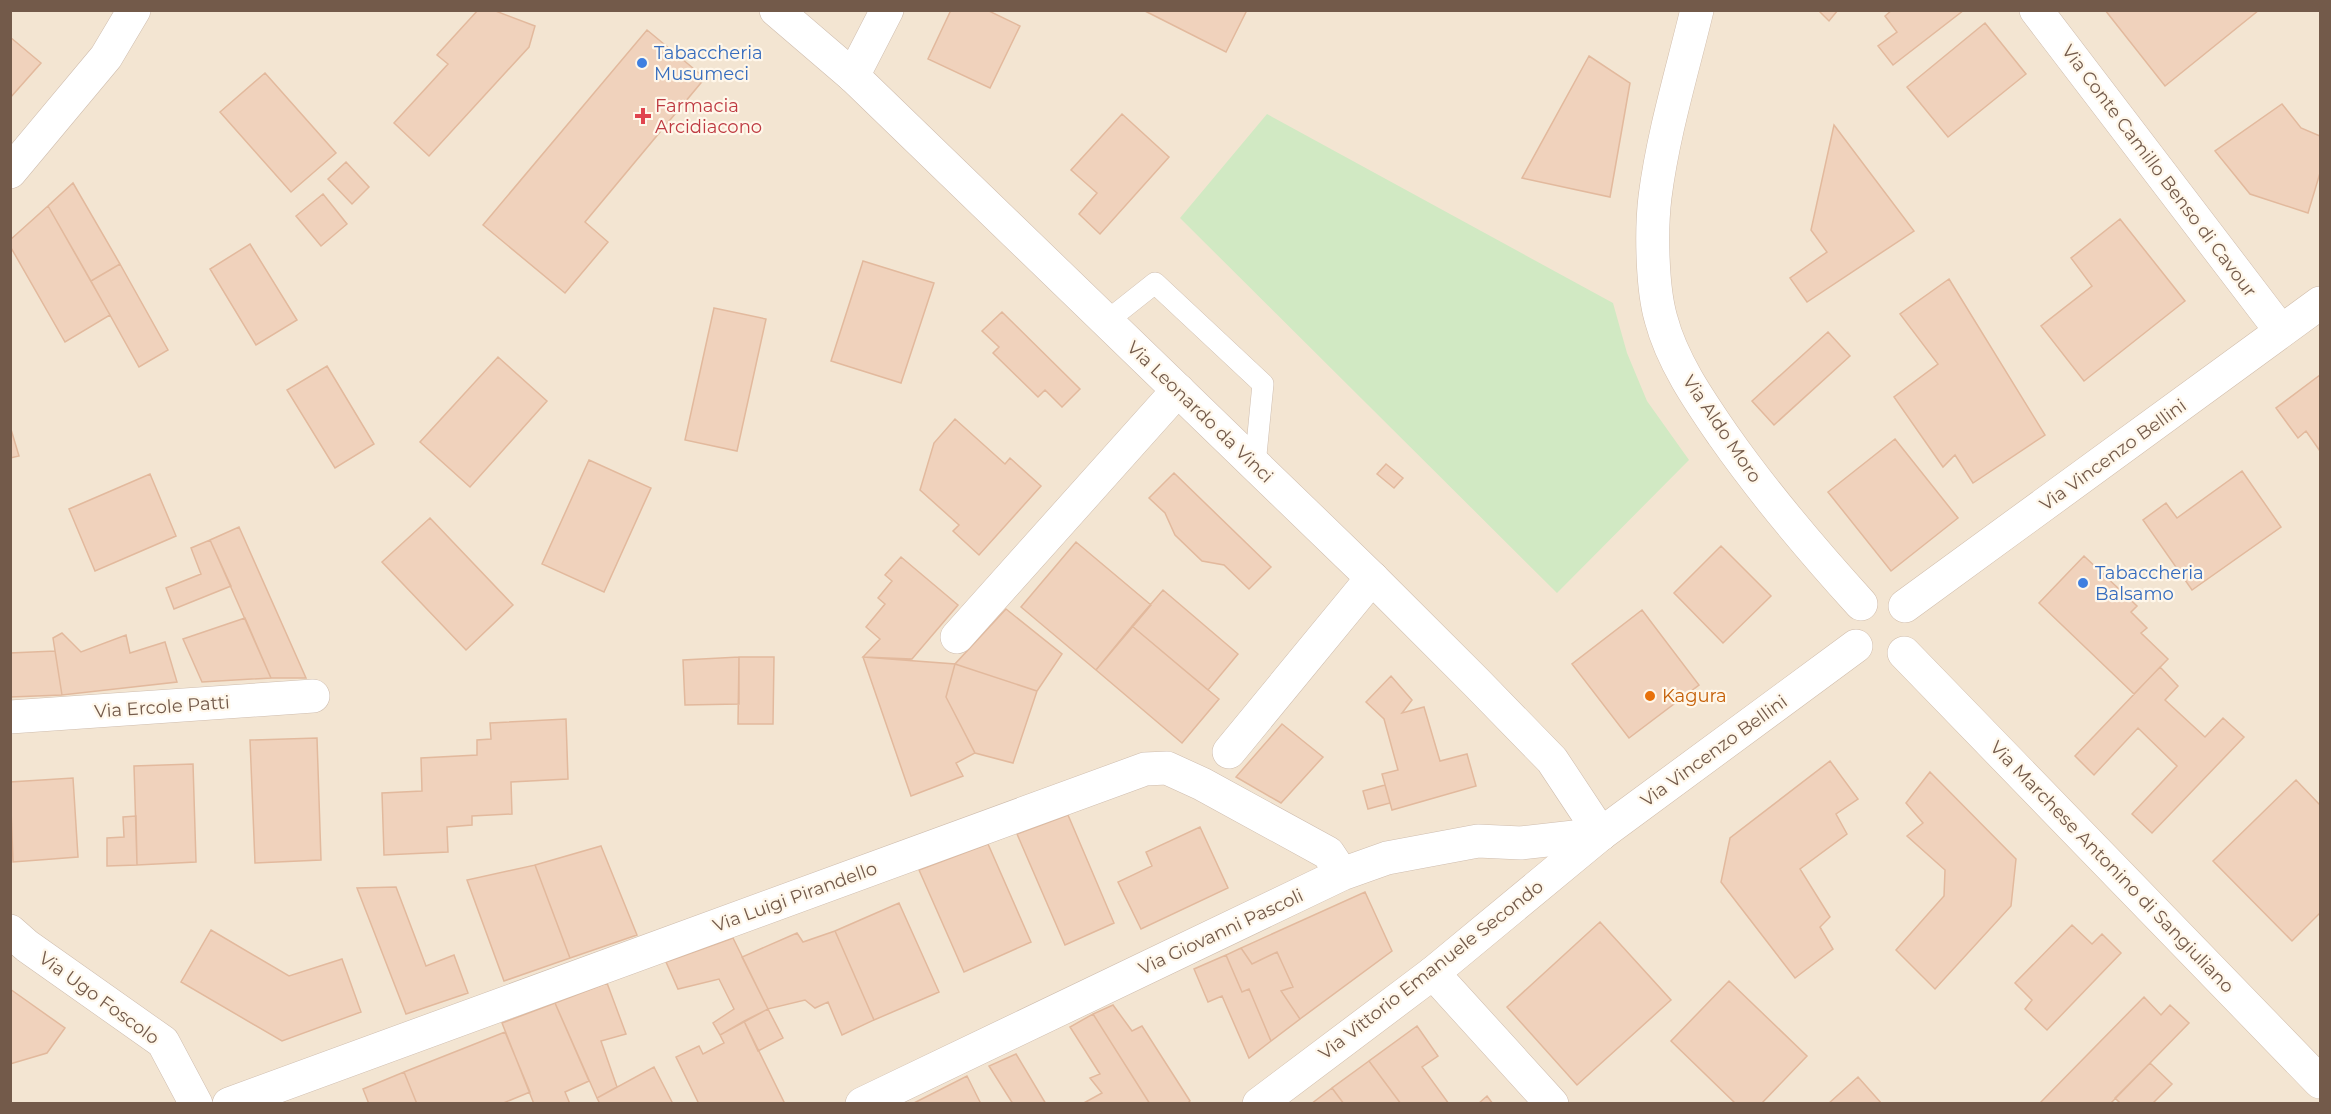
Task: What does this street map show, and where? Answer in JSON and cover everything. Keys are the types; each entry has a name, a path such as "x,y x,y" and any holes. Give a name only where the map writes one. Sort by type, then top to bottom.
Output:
{"street":[{"path":"10,172 106,57 134,10"},
{"name":"Via Leonardo da Vinci","path":"776,10 853,76 1372,578 1552,760 1601,834"},
{"path":"853,76 887,10"},
{"name":"Via Aldo Moro","path":"1697,10 1663,150 1655,198 1652,243 1660,319 1678,361 1701,403 1746,467 1766,494 1862,604"},
{"name":"Via Conte Camillo Benso di Cavour","path":"2036,10 2281,331"},
{"name":"Via Vincenzo Bellini","path":"1905,606 2320,303"},
{"path":"957,637 1178,390"},
{"path":"1229,752 1372,578"},
{"path":"1879,597 1898,600 1905,606 1912,614 1915,624 1911,644 1904,653 1884,661 1863,654 1852,638 1852,620 1862,604 1879,597"},
{"name":"Via Vincenzo Bellini","path":"1601,834 1856,646"},
{"name":"Via Marchese Antonino di Sangiuliano","path":"1904,653 2320,1082"},
{"name":"Via Ercole Patti","path":"10,717 313,696"},
{"name":"Via Luigi Pirandello","path":"229,1104 1145,769 1167,768 1202,784 1328,853 1342,874"},
{"name":"Via Giovanni Pascoli","path":"862,1104 1342,874 1387,858 1478,841 1521,843 1601,834"},
{"name":"Via Vittorio Emanuele Secondo","path":"1259,1104 1433,974 1601,834"},
{"name":"Via Ugo Foscolo","path":"10,931 27,946 164,1042 196,1104"},
{"path":"1433,974 1552,1104"}],"lane":[{"path":"1107,321 1155,283 1263,384 1255,465"}],"shaded area":[{"path":"11,11 2320,11 2320,1103 11,1103"}],"green space":[{"path":"1267,114 1613,303 1627,353 1647,401 1689,460 1557,593 1180,218"}],"building":[{"path":"478,10 493,10 535,26 529,47 429,156 394,123 448,64 437,55"},
{"path":"951,10 987,10 1020,26 990,88 928,59"},
{"path":"1143,10 1247,10 1226,52"},
{"path":"1818,10 1838,10 1829,21"},
{"path":"1892,10 1964,10 1893,65 1878,46 1897,32 1885,16"},
{"path":"2105,10 2259,10 2165,86"},
{"path":"1985,23 2026,74 1948,137 1907,87"},
{"path":"647,30 705,78 585,222 608,242 565,293 483,225"},
{"path":"10,37 41,63 10,98"},
{"path":"1589,56 1630,83 1610,197 1522,178"},
{"path":"265,73 336,153 291,192 220,112"},
{"path":"2282,104 2301,128 2320,136 2320,173 2308,213 2250,194 2215,151"},
{"path":"1122,114 1169,157 1100,234 1079,214 1097,193 1071,170"},
{"path":"1834,125 1914,231 1807,302 1790,278 1827,252 1811,230"},
{"path":"346,162 369,187 352,204 328,179"},
{"path":"73,183 120,264 91,281 48,206"},
{"path":"323,194 347,224 321,246 296,216"},
{"path":"48,206 110,315 65,342 10,246 10,240"},
{"path":"2120,219 2185,301 2084,381 2041,326 2092,286 2071,258"},
{"path":"250,244 297,320 256,345 210,269"},
{"path":"863,261 934,283 901,383 831,361"},
{"path":"120,264 168,350 139,367 91,281"},
{"path":"1949,279 2045,435 1973,483 1955,455 1943,467 1894,397 1938,364 1900,314"},
{"path":"714,308 766,319 737,451 685,440"},
{"path":"1002,312 1080,389 1062,407 1045,390 1038,397 993,353 999,347 982,331"},
{"path":"1828,332 1850,356 1774,425 1752,401"},
{"path":"498,357 547,401 470,487 420,442"},
{"path":"327,366 374,444 335,468 287,390"},
{"path":"2320,375 2320,451 2306,431 2298,438 2276,408"},
{"path":"955,419 1005,464 1010,458 1041,486 979,555 953,531 959,525 920,490 934,443"},
{"path":"10,426 19,456 10,458"},
{"path":"1895,439 1958,518 1891,571 1828,492"},
{"path":"589,460 651,488 604,592 542,564"},
{"path":"1386,464 1403,478 1394,488 1377,474"},
{"path":"2242,471 2281,527 2192,590 2143,520 2166,503 2177,518"},
{"path":"1174,473 1271,567 1249,589 1224,565 1202,561 1175,535 1165,513 1149,498"},
{"path":"150,474 176,536 95,571 69,509"},
{"path":"430,518 513,605 466,650 382,562"},
{"path":"239,527 306,678 271,678 210,540"},
{"path":"210,540 231,586 174,609 166,588 201,574 191,548"},
{"path":"1076,542 1151,605 1096,670 1021,607"},
{"path":"1721,546 1771,596 1723,643 1674,593"},
{"path":"2084,556 2137,606 2131,612 2147,628 2141,633 2168,659 2134,694 2039,603"},
{"path":"901,557 958,605 912,659 863,657 880,639 866,627 885,604 878,598 892,581 885,575"},
{"path":"1163,590 1238,654 1208,690 1132,626"},
{"path":"1006,609 1062,654 1037,691 955,664"},
{"path":"1642,610 1699,685 1629,738 1572,664"},
{"path":"245,618 271,678 202,682 183,639"},
{"path":"1132,626 1219,699 1182,743 1096,670"},
{"path":"62,633 81,652 126,635 130,653 165,642 177,682 62,695 53,638"},
{"path":"55,651 62,695 10,697 10,653"},
{"path":"739,657 774,657 773,724 738,724"},
{"path":"739,657 739,704 685,705 683,660"},
{"path":"863,657 955,664 946,697 975,753 956,763 963,776 911,796"},
{"path":"955,664 1037,691 1013,763 975,753 946,697"},
{"path":"2160,667 2178,686 2165,700 2205,737 2223,718 2244,737 2152,833 2132,814 2177,766 2138,728 2094,775 2075,756"},
{"path":"1391,676 1412,700 1402,713 1424,707 1440,761 1467,754 1476,786 1392,810 1382,774 1398,770 1384,719 1366,702"},
{"path":"566,719 568,779 511,782 512,814 472,816 472,825 447,827 448,852 384,855 382,793 422,791 421,758 477,755 477,740 491,739 490,723"},
{"path":"1282,724 1323,757 1281,803 1236,777"},
{"path":"317,738 321,860 255,863 250,740"},
{"path":"1830,761 1858,799 1836,814 1847,834 1800,869 1830,917 1820,927 1833,949 1795,978 1721,882 1730,838"},
{"path":"193,764 196,862 137,865 134,766"},
{"path":"1930,772 2016,859 2011,906 1935,989 1896,950 1944,896 1945,870 1907,836 1923,823 1906,803"},
{"path":"73,778 78,857 13,862 10,782"},
{"path":"2296,780 2320,805 2320,913 2292,941 2213,861"},
{"path":"1385,785 1390,803 1368,809 1363,791"},
{"path":"1068,815 1114,923 1065,945 1017,834"},
{"path":"136,816 137,865 107,866 107,838 124,837 123,817"},
{"path":"1200,827 1228,888 1141,929 1118,882 1152,866 1146,852"},
{"path":"988,844 1031,942 964,972 919,870"},
{"path":"601,846 637,935 570,958 535,865"},
{"path":"535,865 570,958 504,981 467,880"},
{"path":"396,887 426,966 454,955 468,993 406,1014 357,888"},
{"path":"1365,892 1392,951 1300,1019 1281,991 1293,987 1277,952 1252,964 1241,948"},
{"path":"899,903 939,992 874,1020 835,931"},
{"path":"1600,922 1671,1000 1577,1085 1507,1007"},
{"path":"2072,925 2092,944 2102,934 2121,953 2047,1030 2025,1009 2032,1000 2015,983"},
{"path":"211,930 289,976 342,959 361,1012 282,1041 181,982"},
{"path":"835,931 874,1020 842,1035 828,1002 815,1008 805,1000 768,1009 742,957 797,933 803,942"},
{"path":"733,938 768,1009 720,1035 713,1023 734,1009 719,979 678,989 666,962"},
{"path":"1241,948 1252,964 1277,952 1293,987 1281,991 1300,1019 1271,1041 1249,989 1242,992 1226,955"},
{"path":"1226,955 1242,992 1249,989 1271,1041 1249,1058 1222,996 1208,1002 1194,969"},
{"path":"1729,981 1807,1056 1761,1104 1736,1104 1671,1041"},
{"path":"607,983 626,1034 601,1041 617,1087 597,1098 555,1003"},
{"path":"10,989 65,1028 47,1053 10,1064"},
{"path":"2144,997 2161,1015 2170,1005 2189,1023 2110,1104 2039,1104"},
{"path":"555,1003 589,1081 565,1092 570,1104 534,1104 502,1023"},
{"path":"1113,1005 1132,1031 1142,1026 1190,1101 1187,1104 1150,1104 1093,1014"},
{"path":"768,1009 783,1038 758,1051 744,1021"},
{"path":"1093,1014 1150,1104 1082,1104 1102,1093 1090,1078 1100,1074 1070,1027"},
{"path":"744,1021 785,1104 699,1104 676,1057 699,1046 703,1054 724,1043 720,1035"},
{"path":"1417,1026 1438,1056 1422,1067 1449,1104 1401,1104 1369,1061"},
{"path":"505,1032 530,1092 501,1104 417,1104 404,1072"},
{"path":"1016,1054 1046,1104 1013,1104 989,1066"},
{"path":"1369,1061 1401,1104 1344,1104 1332,1088"},
{"path":"2150,1063 2172,1084 2152,1104 2121,1104 2115,1098"},
{"path":"654,1067 673,1104 600,1104 597,1098"},
{"path":"404,1072 417,1104 369,1104 363,1089"},
{"path":"967,1076 981,1104 912,1104"},
{"path":"1858,1077 1882,1104 1828,1104"},
{"path":"1332,1088 1344,1104 1311,1104"},
{"path":"1487,1096 1493,1104 1478,1104"}],"place":[{"name":"Tabaccheria Musumeci","path":"642,63"},
{"name":"Farmacia Arcidiacono","path":"643,116"},
{"name":"Tabaccheria Balsamo","path":"2083,583"},
{"name":"Kagura","path":"1650,696"}]}
